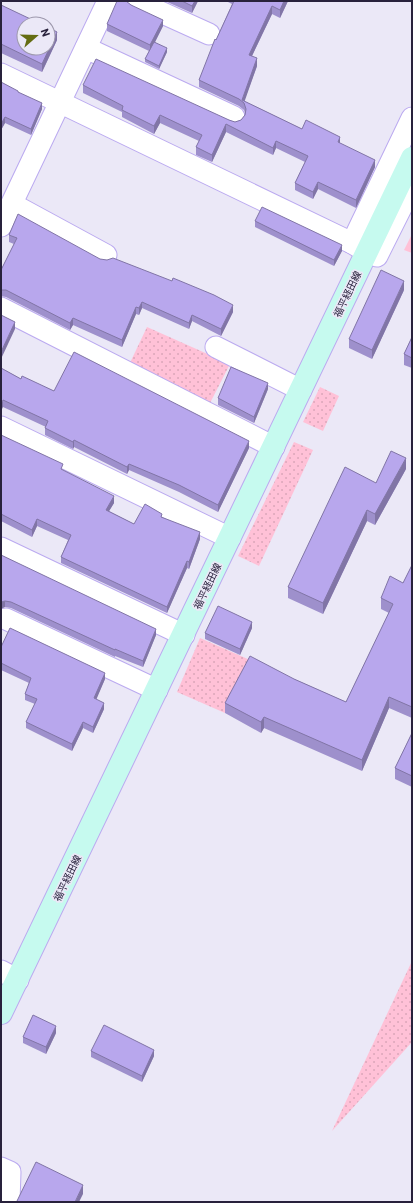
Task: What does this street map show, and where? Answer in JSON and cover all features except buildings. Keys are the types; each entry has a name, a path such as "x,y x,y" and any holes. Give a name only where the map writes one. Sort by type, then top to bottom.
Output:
{"main road":[{"name":"福平経田線","path":"1,1013 9,975 157,690 274,448 366,251 412,158"}],"street":[{"path":"1,226 108,1"},
{"path":"136,1 209,34"},
{"path":"86,48 234,117"},
{"path":"1,74 366,251"},
{"path":"366,251 412,118"},
{"path":"366,251 412,186"},
{"path":"12,204 106,255"},
{"path":"1,308 274,448"},
{"path":"216,347 301,390"},
{"path":"1,426 230,538"},
{"path":"1,548 184,635"},
{"path":"6,619 157,690"},
{"path":"1,1168 10,1172 9,1202"}],"shaded area":[{"path":"412,234 412,253 404,250"},
{"path":"147,327 230,364 209,405 128,367"},
{"path":"320,387 339,396 323,431 303,422"},
{"path":"294,442 313,450 259,566 238,556"},
{"path":"200,638 250,660 225,713 177,692"},
{"path":"412,961 412,1042 332,1131"}]}
